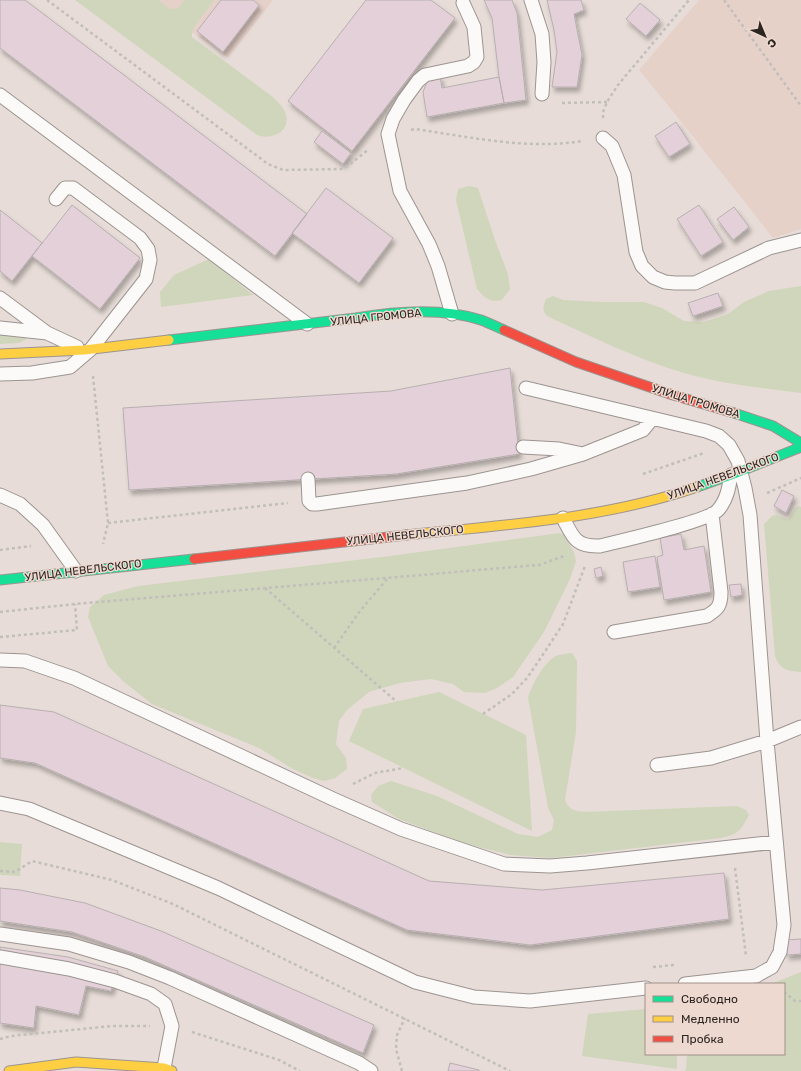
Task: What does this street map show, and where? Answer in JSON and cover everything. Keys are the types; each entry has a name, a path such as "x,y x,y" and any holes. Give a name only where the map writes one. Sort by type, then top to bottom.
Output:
{"street":[{"name":"УЛИЦА ГРОМОВА","path":"0,354 88,350 356,318 386,313 423,311 452,314 481,320 576,362 672,395 773,426 801,443"},
{"name":"УЛИЦА НЕВЕЛЬСКОГО","path":"0,580 94,568 563,518 664,498 736,473 801,447"},
{"path":"9,1071 76,1062 168,1070"}],"lane":[{"path":"531,0 542,34 544,62 542,94"},
{"path":"452,314 438,266 429,244 400,191 388,134 393,119 404,100 418,81 425,75 468,66 474,62 477,57 474,27 463,3"},
{"path":"0,95 307,324"},
{"path":"603,138 612,146 624,175 636,252 642,266 653,277 665,282 695,283 769,248 801,240"},
{"path":"0,374 32,373 70,367 88,350 146,279 150,260 148,249 140,238 73,188 65,188 56,199"},
{"path":"0,298 47,333 88,350"},
{"path":"0,328 47,333"},
{"path":"526,388 706,431 719,436 729,445 738,461 736,473 723,503 718,510 712,514 693,521 600,546 588,546 574,539 563,518"},
{"path":"308,479 309,501 312,504 467,483 531,469 583,454 643,430 652,419"},
{"path":"524,447 559,449 583,454"},
{"path":"694,983 756,976 772,967 780,952 784,925 767,741 750,515 736,473"},
{"path":"0,495 20,504 43,525 76,571"},
{"path":"614,632 707,616 717,610 721,601 721,592 712,514"},
{"path":"0,660 25,661 74,678 401,830 504,864 550,866 587,864 776,842"},
{"path":"657,765 711,758 767,741 801,726"},
{"path":"0,803 29,809 218,888 415,982 474,997 530,1001 645,988"},
{"path":"0,934 69,944 129,962 170,978 359,1063 371,1071"},
{"path":"0,957 69,968 115,981 151,994 165,1004 172,1026 168,1070"}],"path":[{"path":"47,0 268,164 283,170 341,169 349,165 388,134 415,129 517,144 561,143 603,138 603,112 607,102 618,85 689,0"},
{"path":"724,0 801,106"},
{"path":"542,94 546,100 553,103 607,102"},
{"path":"88,350 108,523 104,543 94,568"},
{"path":"108,523 309,501"},
{"path":"0,550 56,543"},
{"path":"0,612 75,604 539,565 562,558 576,550 588,546"},
{"path":"483,714 512,694 527,678 563,624 588,546"},
{"path":"334,648 360,611 389,578"},
{"path":"265,588 397,702"},
{"path":"0,637 76,630 75,604"},
{"path":"333,799 356,782 375,773 403,768"},
{"path":"733,847 746,957"},
{"path":"0,871 15,872 32,861 112,880 173,904 510,1071"},
{"path":"738,958 780,952"},
{"path":"652,968 676,965"},
{"path":"785,993 795,1001 801,1001"},
{"path":"402,1071 396,1049 397,1035 405,1018"}],"shaded area":[{"path":"147,0 273,0 228,58"},
{"path":"699,0 801,0 801,229 773,238 639,70"}],"green space":[{"path":"75,0 158,0 170,9 175,9 179,7 184,0 214,0 194,29 192,37 277,101 284,110 286,117 284,128 276,135 257,135"},
{"path":"469,186 478,188 508,274 510,289 502,300 494,301 488,299 477,289 456,200 458,189"},
{"path":"209,259 253,295 161,307 160,292 174,275"},
{"path":"801,286 801,393 727,383 684,373 615,347 547,316 544,312 544,304 546,299 553,296 563,300 644,302 662,308 684,321 704,322 728,314 744,302 769,291"},
{"path":"0,331 27,337 19,343 0,344"},
{"path":"798,506 801,507 801,672 785,669 779,664 775,656 764,524 772,516 777,515 787,519"},
{"path":"560,533 564,535 574,552 576,561 570,579 544,632 513,677 497,688 485,693 464,692 453,684 431,679 400,683 369,692 347,710 339,721 336,744 346,758 347,769 335,778 324,781 293,769 259,748 152,704 124,682 108,666 88,617 90,607 104,595 138,586 390,556"},
{"path":"572,653 577,661 576,732 565,800 568,806 575,810 585,812 737,806 746,810 749,815 739,831 721,838 551,858 511,855 466,844 399,819 372,802 371,795 378,786 391,781 437,796 518,834 538,837 552,830 554,820 548,808 528,698 535,681 547,663 556,656"},
{"path":"439,692 526,735 532,831 349,741 363,709"},
{"path":"0,842 22,844 20,876 0,875"},
{"path":"801,972 801,1071 684,1071 686,1070 687,1055 785,1055 785,983 774,983"},
{"path":"645,1009 645,1055 677,1055 677,1069 582,1056 588,1014"}],"building":[{"path":"0,0 25,0 307,214 275,256 0,48"},
{"path":"221,0 253,0 259,5 223,52 197,31"},
{"path":"366,0 431,0 455,18 352,151 288,101"},
{"path":"484,0 512,0 517,13 526,100 504,103 499,77 492,18"},
{"path":"547,0 581,0 584,10 574,14 582,55 577,87 552,87 557,52 554,30"},
{"path":"640,3 660,20 646,36 626,19"},
{"path":"440,76 442,88 499,77 504,103 427,117 423,92 428,79"},
{"path":"676,122 690,144 669,157 655,136"},
{"path":"322,131 351,153 343,164 314,142"},
{"path":"326,188 393,238 359,283 292,233"},
{"path":"72,205 140,258 100,309 32,256"},
{"path":"699,205 723,242 701,256 677,219"},
{"path":"734,207 749,227 733,240 717,219"},
{"path":"0,210 42,243 12,281 0,271"},
{"path":"718,293 723,306 693,316 688,303"},
{"path":"510,368 519,454 396,474 129,490 123,408 391,391"},
{"path":"782,490 794,496 786,513 774,506"},
{"path":"681,534 684,550 704,546 711,592 664,600 657,557 663,555 660,538"},
{"path":"655,556 660,587 628,592 623,562"},
{"path":"601,567 603,576 596,578 594,569"},
{"path":"741,584 742,595 731,597 729,585"},
{"path":"0,705 54,712 429,881 542,890 724,873 729,919 530,945 407,930 35,763 0,758"},
{"path":"0,888 20,890 85,903 161,931 374,1025 363,1053 145,957 72,932 0,921"},
{"path":"801,939 801,954 787,955 785,940"},
{"path":"0,947 68,957 118,971 111,991 86,986 79,1015 36,1006 34,1028 0,1023"},
{"path":"450,1063 479,1070 479,1071 448,1071"}],"traffic: fast":[{"path":"169,340 403,312 451,313 481,320 504,330"},
{"path":"734,413 773,426 801,443"},
{"path":"697,487 801,447"},
{"path":"0,580 194,559"}],"traffic: slow":[{"path":"0,354 84,350 169,340"},
{"path":"406,535 517,524 590,514 662,498 697,487"},
{"path":"9,1071 76,1062 164,1068 172,1071"}],"traffic: jam":[{"path":"504,330 576,362 673,395 734,413"},
{"path":"194,559 406,535"}]}
